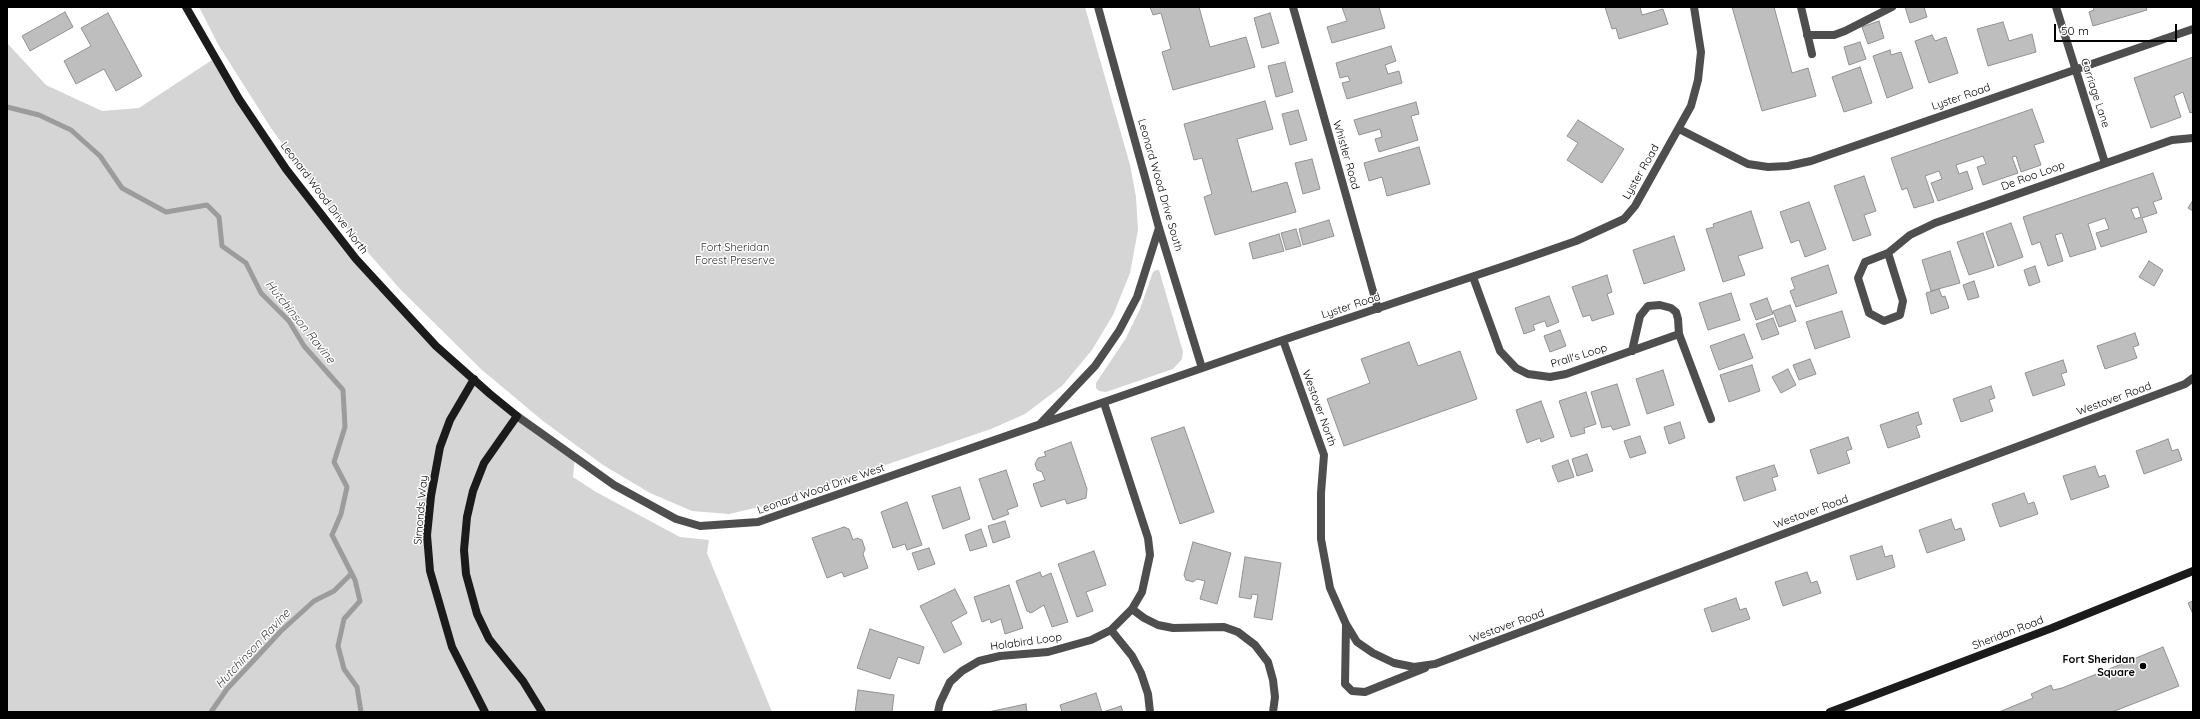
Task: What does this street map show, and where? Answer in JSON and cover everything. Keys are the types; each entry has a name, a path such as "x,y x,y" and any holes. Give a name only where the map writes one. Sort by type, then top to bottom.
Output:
{"street":[{"name":"Leonard Wood Drive North","path":"186,7 239,99 286,169 356,259 436,346 517,416"},
{"name":"Leonard Wood Drive South","path":"1098,7 1159,228 1202,368"},
{"name":"Whistler Road","path":"1293,7 1378,309"},
{"path":"1679,129 1691,106 1698,80 1701,52 1694,7"},
{"path":"1801,7 1812,54"},
{"path":"1807,35 1834,35 1892,7"},
{"name":"Carriage Lane","path":"2056,7 2105,162"},
{"name":"Lyster Road","path":"1104,403 1283,340 1576,241 1624,219 1635,206 1679,129 1748,164 1768,167 1788,166 1811,161 2193,29"},
{"name":"De Roo Loop","path":"1888,252 1903,301 1900,315 1884,321 1869,314 1858,278 1865,262 1888,252 1910,235 1935,223 2105,162 2172,140 2193,138"},
{"path":"1039,425 1095,366 1119,331 1137,297 1159,228"},
{"name":"Prall's Loop","path":"1473,277 1500,351 1516,368 1528,374 1550,377 1680,334"},
{"path":"1632,351 1640,316 1648,306 1660,305 1671,308 1678,319 1680,334 1711,419"},
{"name":"Westover North","path":"1283,340 1324,455 1321,493 1324,557"},
{"name":"Westover Road","path":"1346,624 1345,684 1352,692 1365,692 1435,664 2170,390 2185,384 2193,378"},
{"name":"Simonds Way","path":"474,379 450,420 440,447 431,496 428,535 430,571 452,647 486,712"},
{"name":"Leonard Wood Drive West","path":"517,416 614,485 676,519 705,527 758,522 1104,403"},
{"name":"Holabird Loop","path":"938,712 940,702 950,682 962,671 979,661 1070,647 1111,630 1132,609 1142,592 1148,572 1150,555 1148,538 1104,403"},
{"path":"517,416 484,463 472,491 467,517 464,550 466,574 477,614 489,639 523,681 539,711"},
{"name":"Westover Road","path":"1324,557 1330,588 1346,624 1357,642 1372,653 1394,663 1414,667 1435,664"},
{"name":"Sheridan Road","path":"1830,712 2044,631 2193,571"},
{"path":"1132,609 1144,618 1158,625 1173,628 1224,627 1238,632 1256,644 1268,662 1273,680 1276,697 1272,712"},
{"path":"1111,630 1132,656 1141,673 1148,694 1150,712"}],"green space":[{"name":"Fort Sheridan Forest Preserve","path":"199,7 1085,7 1130,165 1136,197 1138,230 1130,273 1113,315 1092,350 1062,386 1025,414 991,429 768,505 729,514 692,511 650,493 603,465 543,421 482,370 400,289 328,207 271,128 219,46"},
{"path":"7,43 46,85 102,111 139,108 215,58 255,123 356,259 436,346 474,379 575,457 573,477 596,492 680,537 709,540 707,553 772,712 7,712"},
{"path":"1159,270 1183,352 1182,359 1173,369 1106,392 1099,391 1096,388 1096,383 1126,338 1140,309 1153,272"}],"building":[{"path":"1150,7 1199,7 1210,47 1246,37 1255,67 1173,90 1162,52 1171,49 1161,13 1153,15"},
{"path":"1342,7 1379,7 1385,28 1332,43 1327,27 1347,21"},
{"path":"1605,7 1640,7 1642,15 1663,9 1668,24 1619,39 1616,28 1612,29"},
{"path":"1732,7 1774,7 1792,73 1808,68 1816,96 1762,111"},
{"path":"1905,7 1924,7 1927,17 1910,23"},
{"path":"2093,7 2146,7 2147,10 2093,26 2089,12 2094,10"},
{"path":"65,12 73,27 30,51 22,36"},
{"path":"108,13 142,76 116,91 104,69 76,84 64,61 91,46 81,28"},
{"path":"1270,13 1279,43 1262,48 1254,18"},
{"path":"1879,21 1884,38 1868,44 1862,27"},
{"path":"2003,22 2009,41 2032,34 2036,52 1988,66 1977,29"},
{"path":"1932,35 1935,41 1946,37 1958,73 1929,83 1915,41"},
{"path":"1860,42 1866,59 1849,65 1844,47"},
{"path":"1391,46 1396,61 1385,65 1388,74 1399,71 1402,83 1347,99 1342,83 1350,81 1348,76 1340,78 1336,63"},
{"path":"1890,50 1891,55 1901,52 1913,88 1887,98 1873,56"},
{"path":"2193,57 2193,112 2190,113 2183,92 2174,96 2181,117 2151,128 2134,78"},
{"path":"1285,62 1293,92 1276,97 1268,66"},
{"path":"1860,67 1872,103 1844,112 1832,77"},
{"path":"1265,101 1273,129 1237,139 1252,192 1287,182 1296,212 1215,235 1204,197 1212,194 1202,158 1194,160 1184,124"},
{"path":"1416,102 1419,114 1411,116 1418,140 1379,152 1375,139 1382,137 1380,129 1359,135 1354,120"},
{"path":"2032,109 2044,142 2034,145 2041,165 2021,172 2016,156 2012,157 2018,173 1983,185 1977,167 1986,164 1983,156 1956,165 1959,174 1967,171 1973,189 1938,201 1931,183 1942,179 1939,171 1925,176 1934,202 1914,208 1907,188 1902,190 1891,158"},
{"path":"1298,110 1307,140 1290,145 1282,114"},
{"path":"1578,120 1624,149 1602,183 1567,160 1578,143 1567,136"},
{"path":"1419,147 1430,184 1387,196 1382,177 1369,181 1364,163"},
{"path":"1312,159 1320,189 1303,194 1295,163"},
{"path":"2153,173 2162,199 2153,202 2157,213 2142,218 2147,232 2101,247 2096,233 2109,229 2105,218 2088,224 2096,249 2070,257 2062,233 2055,235 2063,261 2048,266 2040,242 2032,245 2023,217","holes":["2138,207 2141,217 2135,219 2131,209"]},
{"path":"1864,176 1876,211 1864,215 1871,235 1853,241 1834,186"},
{"path":"2193,200 2193,211 2188,208"},
{"path":"1809,202 1826,249 1805,257 1799,240 1791,243 1780,212"},
{"path":"1751,211 1763,248 1738,256 1745,275 1723,282 1706,229 1714,227 1713,224"},
{"path":"1329,220 1334,236 1303,245 1299,229"},
{"path":"2011,223 2023,257 1998,266 1986,232"},
{"path":"1296,229 1301,246 1286,250 1281,233"},
{"path":"1983,233 1994,267 1969,275 1957,242"},
{"path":"1279,234 1284,251 1253,259 1249,243"},
{"path":"1674,236 1685,270 1644,284 1633,250"},
{"path":"1950,251 1960,283 1931,291 1922,260"},
{"path":"2149,261 2163,270 2154,286 2139,277"},
{"path":"1828,265 1837,293 1796,307 1790,291 1795,289 1791,278"},
{"path":"2035,266 2040,282 2029,286 2024,270"},
{"path":"1607,275 1612,292 1607,294 1614,314 1592,321 1590,315 1583,317 1572,287"},
{"path":"1974,281 1979,297 1968,300 1963,285"},
{"path":"1939,289 1942,297 1945,296 1949,308 1931,314 1926,293"},
{"path":"1731,293 1740,320 1708,330 1699,303"},
{"path":"1549,296 1559,322 1547,327 1545,321 1533,325 1535,330 1524,334 1515,308"},
{"path":"1767,298 1773,314 1756,320 1750,304"},
{"path":"1790,305 1796,321 1779,327 1773,311"},
{"path":"1842,311 1850,337 1815,349 1806,322"},
{"path":"1773,318 1779,334 1762,340 1756,324"},
{"path":"1560,330 1566,346 1550,352 1544,336"},
{"path":"2135,333 2139,345 2133,347 2137,358 2105,369 2097,346"},
{"path":"1744,334 1753,358 1719,370 1710,346"},
{"path":"1409,342 1418,366 1460,351 1477,399 1344,446 1327,399 1370,383 1361,359"},
{"path":"1810,359 1816,374 1799,380 1793,365"},
{"path":"2063,360 2067,372 2061,374 2065,385 2033,396 2025,373"},
{"path":"1752,365 1760,391 1729,402 1720,375"},
{"path":"1788,369 1796,385 1781,393 1772,377"},
{"path":"1663,370 1674,405 1647,414 1636,379"},
{"path":"1617,384 1630,425 1613,430 1611,426 1602,428 1591,392"},
{"path":"1991,386 1995,398 1989,400 1993,411 1961,422 1953,399"},
{"path":"1586,392 1596,424 1584,428 1585,433 1571,437 1559,401"},
{"path":"1541,401 1554,437 1541,442 1540,438 1527,443 1516,410"},
{"path":"1918,412 1922,424 1916,426 1920,437 1888,448 1880,425"},
{"path":"1680,422 1685,438 1669,444 1664,427"},
{"path":"1184,427 1214,512 1180,524 1151,438"},
{"path":"1640,436 1646,453 1630,458 1624,441"},
{"path":"1848,437 1852,449 1846,451 1850,463 1818,474 1810,450"},
{"path":"2168,439 2172,451 2178,449 2182,460 2144,474 2136,451"},
{"path":"1071,442 1087,489 1086,498 1067,504 1065,499 1041,507 1033,484 1045,480 1042,472 1037,470 1035,464 1038,458 1046,456 1044,452"},
{"path":"1587,454 1593,471 1577,476 1572,459"},
{"path":"1568,460 1574,477 1558,482 1552,466"},
{"path":"1774,465 1778,476 1772,478 1776,490 1744,501 1736,477"},
{"path":"2095,466 2099,477 2105,475 2109,487 2071,500 2063,476"},
{"path":"1006,470 1018,506 1007,510 1009,514 993,520 979,479"},
{"path":"960,487 970,519 943,529 932,496"},
{"path":"2024,493 2028,504 2034,502 2038,514 2000,527 1992,504"},
{"path":"907,502 922,545 907,550 905,544 893,548 881,512"},
{"path":"1951,519 1955,530 1961,528 1965,540 1927,553 1919,530"},
{"path":"1005,521 1010,537 993,543 988,526"},
{"path":"844,527 849,529 853,540 857,538 862,540 865,549 863,554 868,568 844,577 842,572 827,578 812,538"},
{"path":"981,529 987,546 970,551 965,535"},
{"path":"1193,542 1231,553 1217,604 1200,599 1205,581 1197,579 1193,582 1186,580 1184,575"},
{"path":"1882,546 1885,557 1892,555 1895,567 1857,580 1850,556"},
{"path":"929,548 935,564 918,570 912,553"},
{"path":"1094,551 1106,585 1086,592 1093,611 1077,617 1058,564"},
{"path":"1245,557 1281,563 1272,620 1254,617 1258,595 1252,594 1251,599 1239,597"},
{"path":"1040,572 1042,577 1051,573 1068,622 1052,627 1044,605 1031,613 1027,611 1016,581"},
{"path":"1807,572 1811,583 1817,581 1821,593 1783,606 1775,582"},
{"path":"1009,585 1023,628 1005,634 1001,619 991,623 990,619 982,622 974,597"},
{"path":"955,589 967,613 951,622 962,644 944,653 920,606"},
{"path":"1736,598 1740,610 1746,608 1750,619 1712,632 1704,609"},
{"path":"2193,601 2193,614 2188,603"},
{"path":"870,629 924,647 919,664 898,657 890,679 857,668"},
{"name":"Fort Sheridan Square","path":"2163,647 2179,686 2112,712 1999,712 2033,698 2031,694 2051,685 2053,690 2062,688"},
{"path":"858,690 894,695 892,712 855,712"},
{"path":"1096,693 1102,712 1062,712 1060,705"},
{"path":"1026,704 1027,712 988,712"},
{"path":"1121,706 1123,712 1103,712"}],"waterway":[{"name":"Hutchinson Ravine","path":"7,107 39,115 71,130 100,156 122,188 166,212 207,205 219,217 222,246 246,263 261,293 289,321 304,346 343,390 345,427 334,462 347,487 341,514 332,535 355,580 360,601 344,619 338,646 344,669 357,687 361,712"},
{"name":"Hutchinson Ravine","path":"211,712 227,689 281,631 314,601 334,591 351,574"}],"place":[{"name":"Fort Sheridan Square","path":"2143,666"}]}
